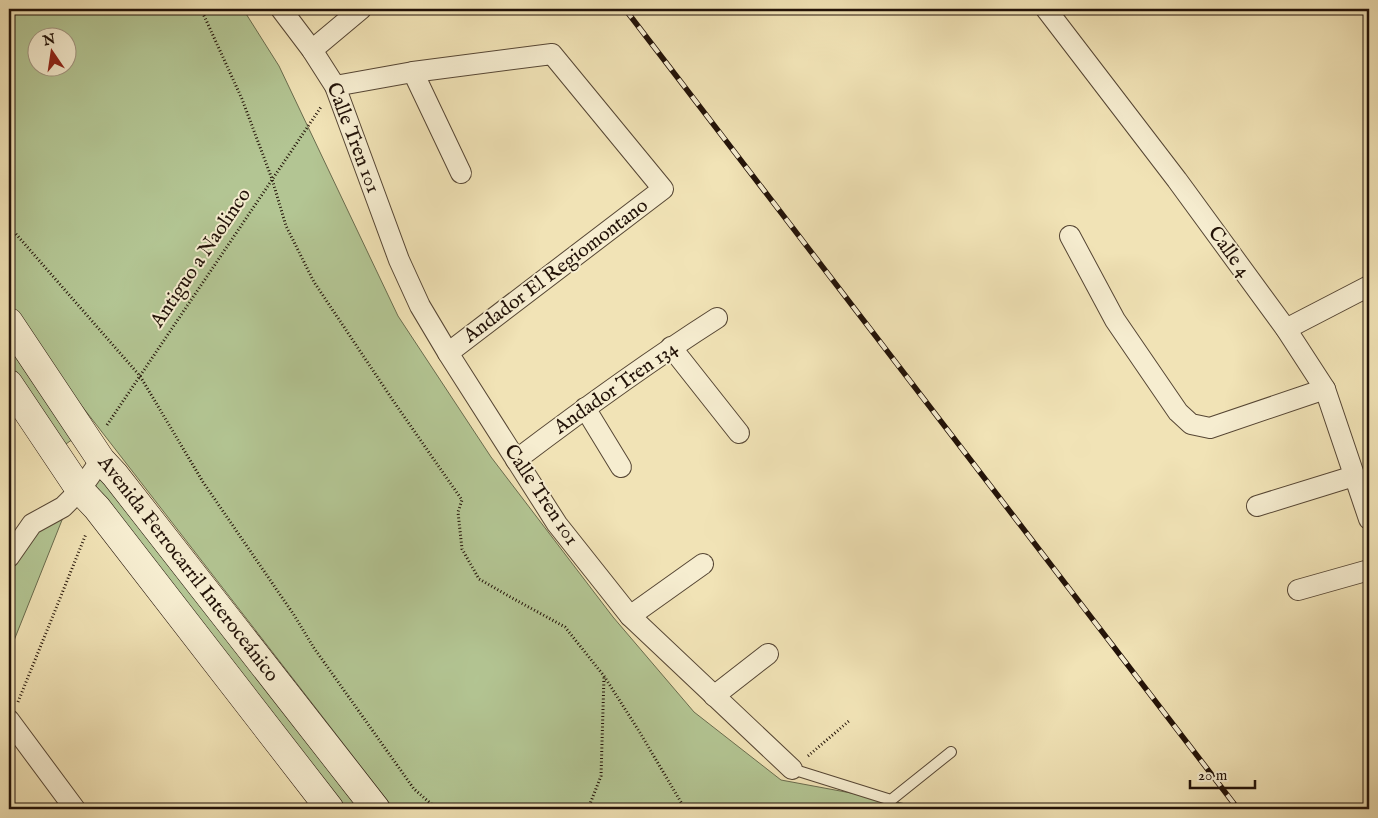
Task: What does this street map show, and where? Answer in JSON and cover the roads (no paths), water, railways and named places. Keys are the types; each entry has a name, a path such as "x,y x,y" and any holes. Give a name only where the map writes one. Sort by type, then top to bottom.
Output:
{"main road":[{"name":"Avenida Ferrocarril Interoceánico","path":"9,322 97,454 376,809"},
{"name":"Avenida Ferrocarril Interoceánico","path":"9,384 89,499 330,809"}],"street":[{"name":"Calle Tren 101","path":"282,9 335,86 399,260 420,306 558,524 630,616 792,769"},
{"path":"312,50 361,9"},
{"name":"Calle 4","path":"1046,9 1177,180 1286,330 1324,389 1369,519"},
{"name":"Andador El Regiomontano","path":"414,72 552,54 663,189 448,353"},
{"path":"335,86 414,72 461,173"},
{"path":"1070,236 1115,320 1178,412 1191,424 1210,428 1324,389"},
{"path":"1286,330 1369,286"},
{"name":"Andador Tren 134","path":"516,460 671,347 717,318"},
{"path":"671,347 739,433"},
{"path":"585,408 621,467"},
{"path":"9,557 32,524 63,507 89,499 97,454"},
{"path":"1257,506 1354,476"},
{"path":"630,616 703,564"},
{"path":"1298,590 1369,570"},
{"path":"714,696 768,654"},
{"path":"9,722 75,809"}],"lane":[{"name":"Calle Tren 101","path":"792,769 891,800 951,752"}],"railway":[{"path":"625,9 1238,809"}]}
